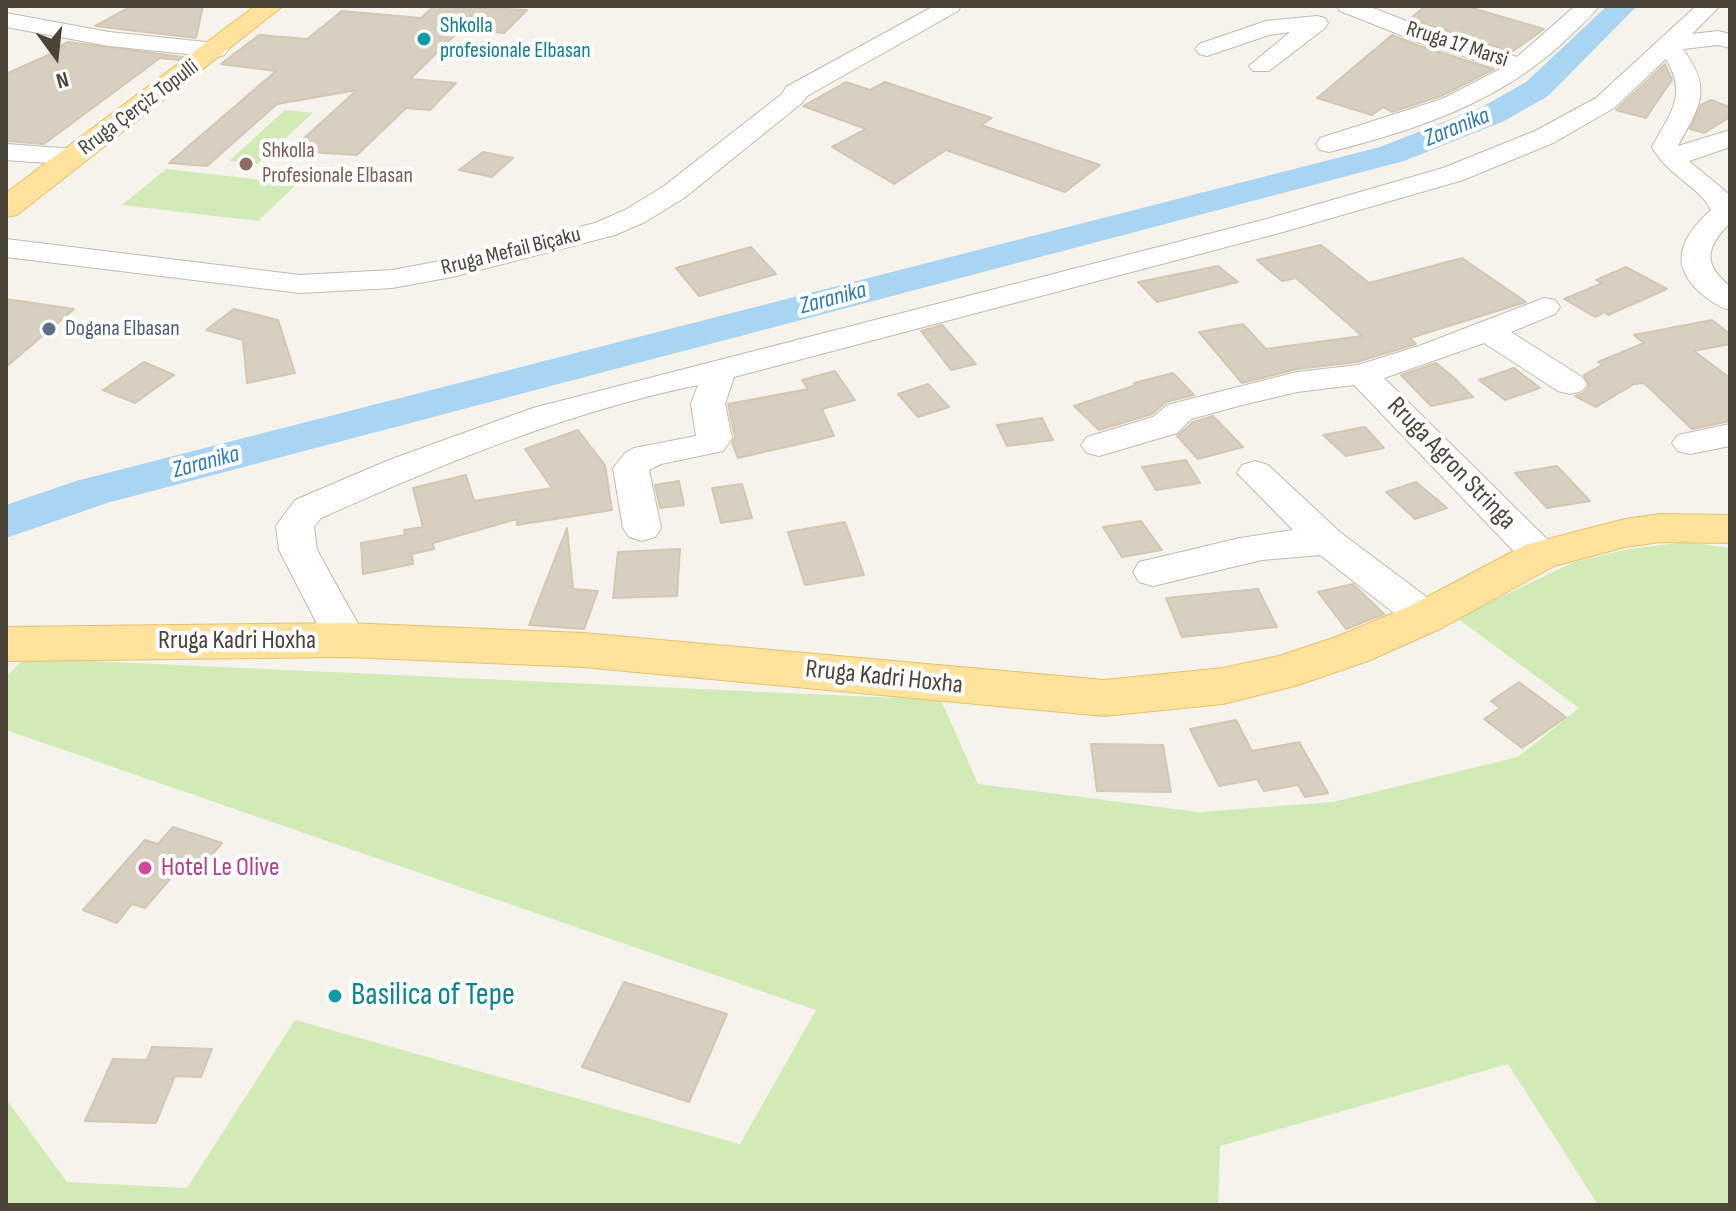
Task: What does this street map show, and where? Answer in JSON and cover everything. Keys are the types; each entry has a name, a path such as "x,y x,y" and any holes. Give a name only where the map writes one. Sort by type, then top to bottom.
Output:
{"main road":[{"name":"Rruga Çerçiz Topulli","path":"11,201 74,157 271,6"},
{"name":"Rruga Kadri Hoxha","path":"6,644 346,640 583,650 1104,698 1223,686 1282,673 1352,649 1426,617 1540,555 1625,533 1660,528 1730,529"}],"street":[{"name":"Rruga Mefail Biçaku","path":"6,248 275,282 327,283 392,279 452,268 605,229 635,216 674,192 766,122 794,97 795,92 950,6"},
{"path":"1261,66 1317,23 1348,6"},
{"name":"Rruga 17 Marsi","path":"1348,6 1441,42 1521,66"},
{"path":"1329,144 1429,114 1492,85 1521,66 1588,6"},
{"path":"346,640 298,550 295,526 308,509 402,468 545,416 1273,226 1453,174 1544,137 1605,103 1709,6"},
{"path":"6,20 109,39 216,50"},
{"path":"1207,49 1266,28 1317,23"},
{"path":"1668,44 1718,38 1730,41"},
{"path":"1668,44 1689,73 1692,87 1689,101 1665,147 1670,158 1721,198 1729,213 1710,225 1696,248 1696,262 1699,274 1730,301"},
{"path":"1670,158 1730,138"},
{"path":"6,152 74,157"},
{"path":"1099,445 1165,425 1179,412 1234,396 1297,382 1362,374 1430,353 1544,307"},
{"path":"1485,329 1570,384"},
{"path":"642,528 631,468 634,462 647,457 711,443 714,438 708,404 719,371"},
{"name":"Rruga Agron Stringa","path":"1362,374 1540,555"},
{"path":"1690,443 1730,435"},
{"path":"1255,473 1328,542 1426,617"},
{"path":"1153,572 1291,543 1328,542"}],"green space":[{"path":"285,110 313,113 257,164 229,161"},
{"path":"166,169 297,184 258,221 122,205"},
{"path":"1686,542 1730,548 1730,1205 1598,1205 1508,1064 1220,1146 1218,1205 6,1205 6,1099 67,1182 187,1188 295,1020 740,1144 816,1010 6,730 6,677 25,658 941,700 978,784 1199,812 1333,802 1518,757 1579,708 1457,618 1574,562 1629,549"}],"building":[{"path":"132,6 203,6 196,38 95,26"},
{"path":"434,6 527,10 504,33 461,29 410,79 456,83 430,110 406,108 357,155 290,151 357,90 277,104 207,166 169,163 276,71 221,64 259,35 307,39 342,11 421,18"},
{"path":"1425,6 1465,6 1544,29 1512,52 1410,19"},
{"path":"1392,35 1494,69 1441,96 1392,112 1383,107 1372,115 1317,98"},
{"path":"68,42 183,57 179,60 160,58 44,144 6,141 6,74 66,47 58,47"},
{"path":"1665,64 1672,80 1646,118 1616,110"},
{"path":"846,82 870,90 885,82 992,118 981,125 1100,165 1065,192 946,150 894,184 832,147 866,129 803,106"},
{"path":"1711,100 1730,107 1730,117 1704,133 1690,129 1701,105"},
{"path":"483,152 513,158 492,177 459,170"},
{"path":"1321,245 1369,283 1462,258 1526,302 1410,338 1416,344 1357,362 1297,369 1242,383 1199,332 1243,324 1266,349 1362,336 1296,278 1282,281 1257,260"},
{"path":"751,247 776,274 699,296 676,268"},
{"path":"1218,266 1238,282 1157,302 1138,282"},
{"path":"1626,267 1667,289 1608,315 1605,312 1595,317 1564,299 1602,283 1596,280"},
{"path":"6,299 74,309 6,367"},
{"path":"234,309 278,320 295,373 247,383 243,340 206,330"},
{"path":"1712,320 1730,334 1730,344 1694,351 1730,378 1730,421 1692,429 1644,383 1634,384 1596,407 1575,396 1584,393 1589,386 1584,375 1602,365 1598,362 1644,343 1634,335"},
{"path":"942,325 976,364 951,370 921,331"},
{"path":"144,362 174,375 135,403 103,390"},
{"path":"1436,363 1473,397 1431,406 1401,375"},
{"path":"1514,368 1540,388 1505,400 1479,380"},
{"path":"835,371 855,400 822,409 834,436 738,458 732,443 735,437 728,404 808,389 802,380"},
{"path":"1173,373 1194,395 1166,402 1152,414 1099,430 1074,406 1136,385 1134,383"},
{"path":"928,384 949,407 918,417 898,394"},
{"path":"1213,416 1243,447 1198,459 1177,436 1193,422"},
{"path":"1042,418 1053,440 1007,446 997,425"},
{"path":"1365,427 1384,448 1346,456 1323,435"},
{"path":"578,430 605,465 612,510 517,525 517,519 433,543 434,549 412,554 413,564 363,574 361,543 405,535 404,530 423,527 413,488 466,475 474,501 552,488 525,449"},
{"path":"1186,460 1200,483 1156,490 1142,467"},
{"path":"1557,466 1590,501 1547,508 1515,473"},
{"path":"679,481 684,505 660,508 655,485"},
{"path":"1416,482 1447,508 1415,519 1386,492"},
{"path":"742,484 752,518 721,523 712,488"},
{"path":"1141,521 1162,550 1122,557 1103,527"},
{"path":"845,522 864,575 805,585 788,532"},
{"path":"567,528 573,589 598,591 584,629 529,625"},
{"path":"680,549 677,596 613,598 618,552"},
{"path":"1353,584 1384,614 1346,629 1318,592"},
{"path":"1258,589 1277,627 1182,637 1166,598"},
{"path":"1519,682 1566,717 1522,748 1484,719 1500,708 1491,701"},
{"path":"1236,720 1252,751 1299,742 1328,793 1305,797 1298,785 1264,791 1257,779 1219,786 1190,729"},
{"path":"1091,744 1163,745 1171,792 1097,791"},
{"path":"173,827 222,843 193,877 176,872 145,908 132,904 117,923 83,910 145,840 158,844"},
{"path":"624,982 727,1014 689,1102 582,1067"},
{"path":"152,1047 212,1049 201,1077 175,1076 156,1123 85,1121 113,1059 147,1060"}],"waterway":[{"name":"Zaranika","path":"6,522 92,492 1392,154 1493,114 1537,89 1623,6"}],"place":[{"name":"Shkolla profesionale Elbasan","path":"424,39"},
{"name":"Shkolla Profesionale Elbasan","path":"246,164"},
{"name":"Dogana Elbasan","path":"49,329"},
{"name":"Hotel Le Olive","path":"145,868"},
{"name":"Basilica of Tepe","path":"335,996"}]}
